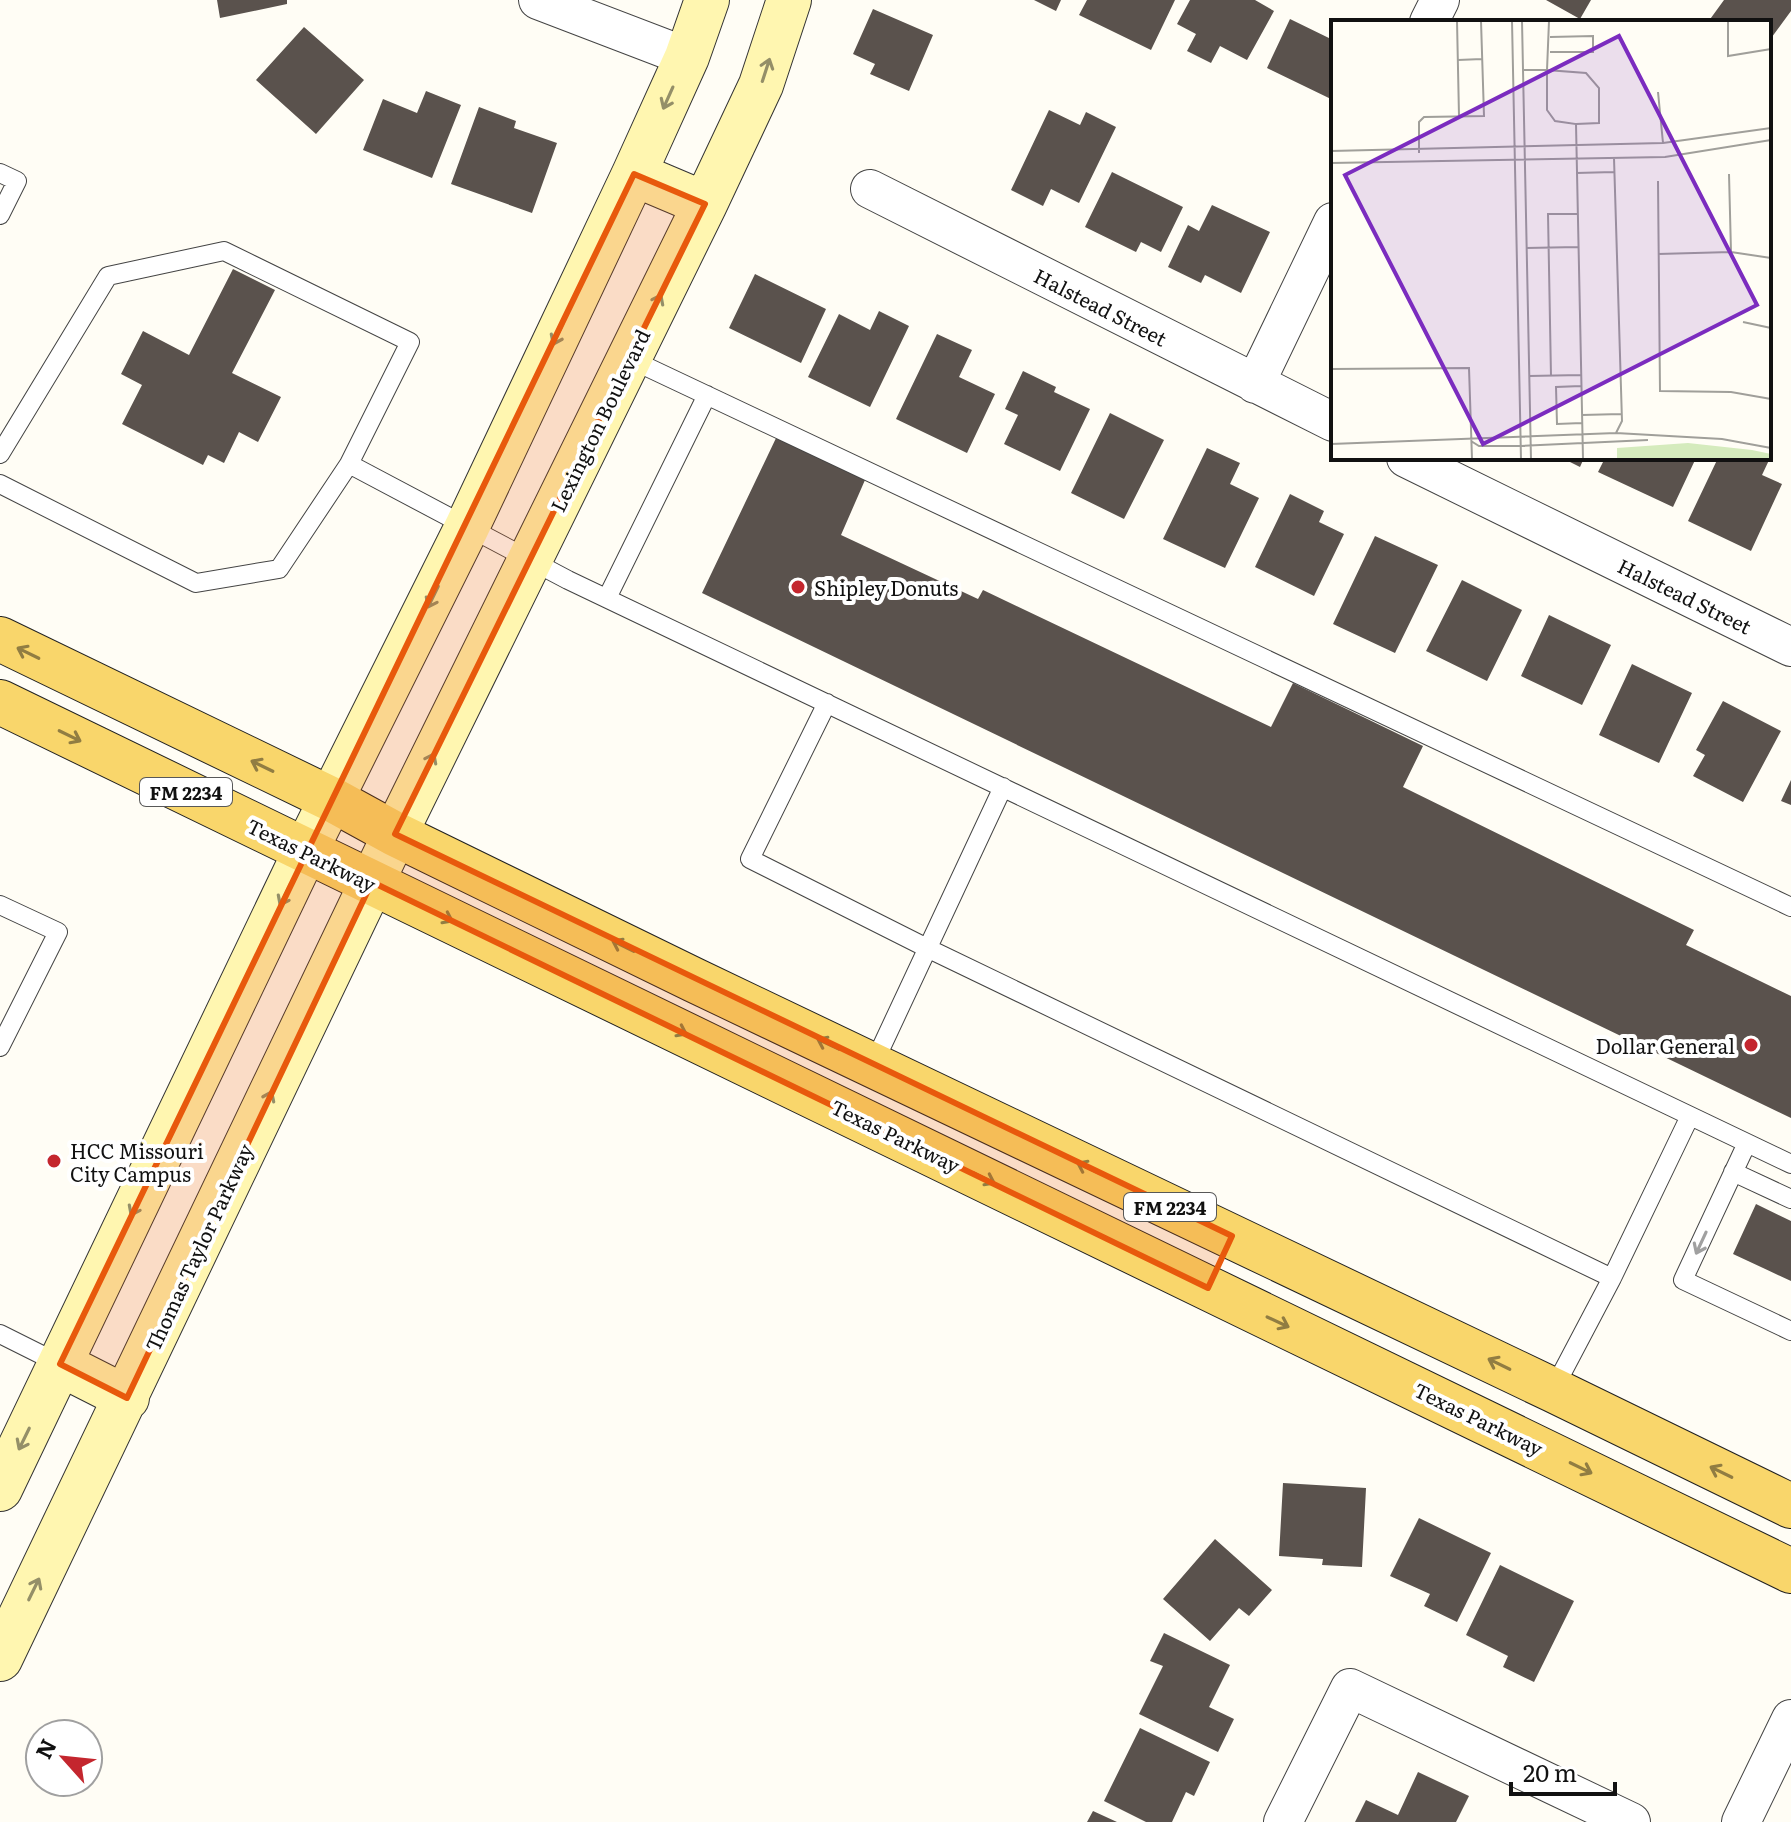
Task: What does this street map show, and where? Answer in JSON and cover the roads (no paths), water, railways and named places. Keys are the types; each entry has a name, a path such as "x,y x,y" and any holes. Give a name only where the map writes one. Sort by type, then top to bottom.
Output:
{"main road":[{"name":"FM 2234","path":"0,639 333,800 395,834 1791,1506"},
{"name":"Texas Parkway","path":"0,702 1791,1571"},
{"path":"1208,1288 1232,1236"}],"street":[{"path":"538,0 687,57"},
{"path":"0,1489 306,850 467,527 634,174 687,57 707,0"},
{"name":"Lexington Boulevard","path":"395,834 705,204 761,85 789,0"},
{"path":"1430,20 1440,0"},
{"path":"634,174 705,204"},
{"name":"Halstead Street","path":"870,189 1331,421"},
{"path":"1255,384 1331,226"},
{"name":"Halstead Street","path":"1410,460 1791,647"},
{"name":"Thomas Taylor Parkway","path":"0,1659 395,834"},
{"path":"60,1364 127,1398"},
{"path":"1283,1822 1350,1688 1631,1822"},
{"path":"1741,1822 1791,1719"}],"lane":[{"path":"0,173 17,181 0,215"},
{"path":"0,454 108,276 224,251 410,342 349,464 279,569 196,583 0,484"},
{"path":"630,359 1791,907"},
{"path":"607,598 707,395"},
{"path":"349,464 607,598 1791,1164"},
{"path":"827,703 750,859 927,948 1612,1278"},
{"path":"873,1065 1003,787"},
{"path":"0,905 58,932 0,1047"},
{"path":"1553,1390 1612,1278 1690,1116"},
{"path":"1747,1143 1683,1280 1791,1331"},
{"path":"1733,1172 1791,1199"},
{"path":"0,1334 60,1364"}],"place":[{"name":"Shipley Donuts","path":"798,587"},
{"name":"Dollar General","path":"1751,1045"},
{"name":"HCC Missouri City Campus","path":"54,1161"}]}
